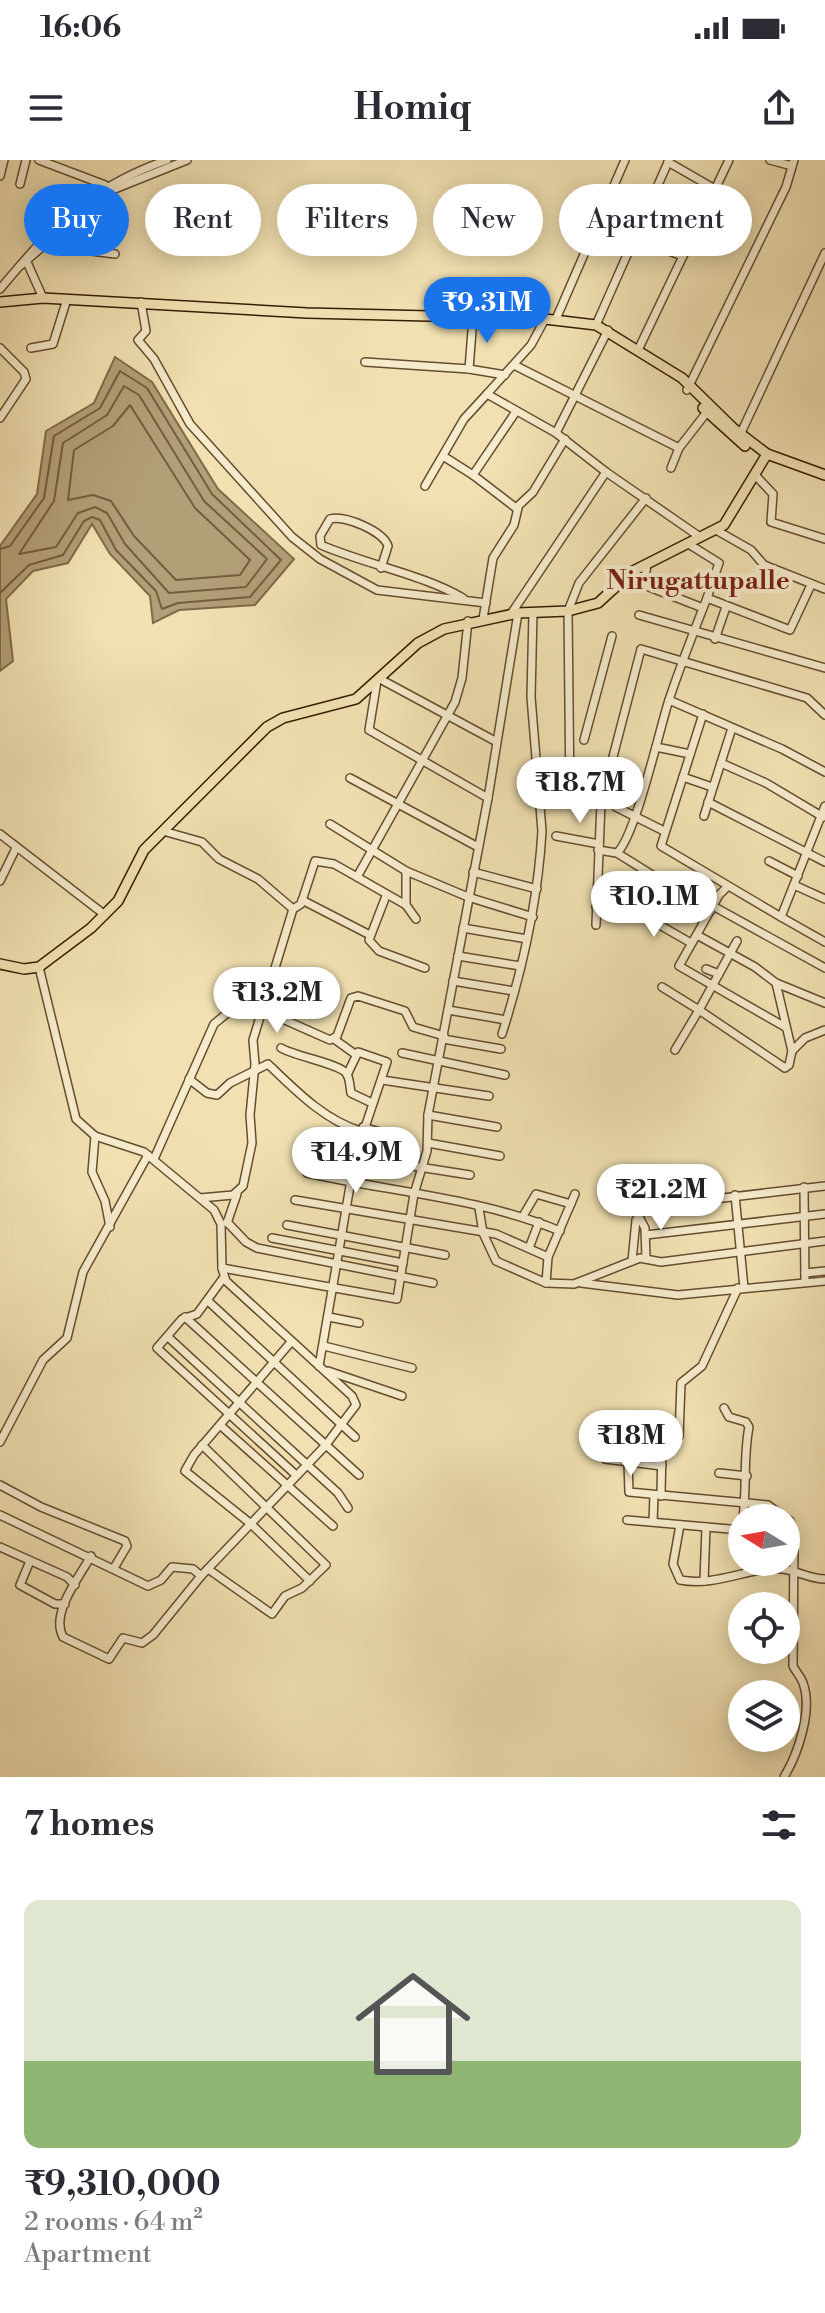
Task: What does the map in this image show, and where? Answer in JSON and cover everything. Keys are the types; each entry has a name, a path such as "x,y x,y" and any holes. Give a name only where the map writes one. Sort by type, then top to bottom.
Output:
{"main road":[{"path":"0,302 43,298 550,319 596,325 639,348 670,370 766,456 825,475"},
{"path":"689,388 707,412 737,441 825,481"},
{"path":"0,964 24,969 39,967 105,915 122,895 138,858 267,727 283,718 356,699 418,643 468,621 568,611 598,603 628,575 716,530 732,517 766,456"}],"street":[{"path":"0,176 4,160"},
{"path":"20,184 26,160"},
{"path":"39,160 102,184"},
{"path":"107,184 167,160"},
{"path":"121,184 186,160"},
{"path":"425,486 464,419 514,365 550,319 625,160"},
{"path":"717,184 729,160"},
{"path":"689,388 786,187 793,163 770,160"},
{"path":"658,184 668,161 707,184"},
{"path":"740,435 825,253"},
{"path":"0,289 29,256"},
{"path":"24,261 31,256"},
{"path":"596,325 627,256"},
{"path":"639,348 674,279 680,256"},
{"path":"24,261 43,298"},
{"path":"31,348 53,344 67,299"},
{"path":"141,302 146,331 138,340 154,359 177,404 212,449 292,537 320,559 377,590 486,603"},
{"path":"469,369 473,318"},
{"path":"556,433 608,330"},
{"path":"0,418 26,379 2,353"},
{"path":"365,362 469,369 505,375"},
{"path":"514,365 679,448"},
{"path":"487,394 515,413 565,439 606,472 700,537"},
{"path":"671,468 679,448 707,412"},
{"path":"473,475 515,413"},
{"path":"483,619 493,558 514,525 518,508 533,492 565,439"},
{"path":"443,456 518,508"},
{"path":"222,1268 396,1300 414,1194 428,1143 428,1115 488,798 514,614 606,472"},
{"path":"756,476 773,494 771,522 825,539"},
{"path":"601,803 570,797 568,611 579,583 646,498"},
{"path":"381,568 388,546 383,537 342,518 330,519 320,536 321,545 381,568 446,589 465,599"},
{"path":"716,530 751,550 764,565 825,589"},
{"path":"617,853 636,817 669,700 719,563 687,543"},
{"path":"647,564 644,585 703,608"},
{"path":"707,598 790,630 811,585"},
{"path":"715,639 726,607"},
{"path":"502,1034 533,917 542,831 531,697 533,613"},
{"path":"639,615 825,668"},
{"path":"357,877 447,718 462,678 468,621"},
{"path":"584,740 612,636"},
{"path":"596,925 601,803 639,651 645,649 686,660 807,698 825,715"},
{"path":"488,798 369,730 379,680 495,741"},
{"path":"669,700 782,749 825,772"},
{"path":"703,714 661,846 825,942"},
{"path":"570,715 589,722"},
{"path":"704,816 732,728"},
{"path":"656,747 690,754"},
{"path":"721,763 766,783 823,817"},
{"path":"683,777 712,787"},
{"path":"350,778 396,806 478,847"},
{"path":"708,802 825,862"},
{"path":"781,917 825,806"},
{"path":"616,807 664,831"},
{"path":"330,824 406,871 468,897 533,917"},
{"path":"163,831 202,842 219,859 258,879 293,909"},
{"path":"0,834 105,915"},
{"path":"556,836 617,853 825,968"},
{"path":"0,881 16,848"},
{"path":"221,1240 237,1194 243,1186 252,1143 253,1040 293,909 302,900 315,861 334,864 406,905 416,919"},
{"path":"769,861 798,876"},
{"path":"406,871 406,905"},
{"path":"473,872 537,889"},
{"path":"794,885 825,899"},
{"path":"727,887 679,966 786,1030 805,1038"},
{"path":"368,934 386,896"},
{"path":"302,900 368,934 379,951 425,968"},
{"path":"596,907 630,908 691,943"},
{"path":"463,928 527,939"},
{"path":"697,935 776,983 825,1003"},
{"path":"675,1050 737,941"},
{"path":"458,956 520,966"},
{"path":"39,967 72,1112 82,1127 95,1136 151,1157 200,1198 218,1217 224,1277 355,1400 354,1412 325,1446 201,1576 147,1641 123,1638 109,1659 63,1637 59,1623 65,1604 91,1556"},
{"path":"706,969 719,974"},
{"path":"453,981 514,991"},
{"path":"662,987 785,1068 789,1065 792,1051 776,983"},
{"path":"334,1039 350,1000 358,996 405,1011 413,1027 443,1037 501,1049"},
{"path":"0,1442 43,1360 67,1338 83,1272 151,1157 216,1021 242,1001 323,1040 334,1039 355,1054"},
{"path":"448,1010 506,1020"},
{"path":"792,1051 805,1038 825,1030"},
{"path":"281,1048 298,1058 335,1065 347,1075"},
{"path":"320,1368 355,1157 386,1061 360,1052 355,1054"},
{"path":"402,1053 439,1064 505,1075"},
{"path":"355,1054 347,1075 351,1093 372,1103"},
{"path":"189,1079 215,1095 268,1064 281,1080 334,1119 407,1140"},
{"path":"382,1080 489,1096"},
{"path":"428,1115 497,1127"},
{"path":"95,1136 92,1172 105,1201 110,1229"},
{"path":"428,1143 500,1156"},
{"path":"355,1157 470,1175"},
{"path":"307,1173 453,1199 479,1208 523,1216 560,1231"},
{"path":"632,1261 638,1215 646,1207 825,1186"},
{"path":"804,1187 805,1278"},
{"path":"200,1198 237,1194"},
{"path":"523,1216 536,1194 571,1204"},
{"path":"546,1283 548,1257 575,1194"},
{"path":"653,1522 663,1441 676,1439 680,1433 681,1383 702,1366 741,1288 735,1195"},
{"path":"295,1200 501,1236 548,1257"},
{"path":"479,1208 483,1233 496,1261 546,1283 565,1286 632,1261 646,1259 661,1262 825,1241"},
{"path":"646,1235 825,1214"},
{"path":"638,1215 646,1235 646,1259"},
{"path":"227,1222 250,1245 433,1283"},
{"path":"529,1248 539,1222"},
{"path":"287,1225 445,1255"},
{"path":"272,1238 403,1263"},
{"path":"579,1282 678,1295 805,1278 825,1271"},
{"path":"224,1277 195,1315 185,1317 157,1348 296,1475"},
{"path":"805,1278 825,1281"},
{"path":"208,1301 355,1437"},
{"path":"185,1317 359,1475"},
{"path":"329,1317 359,1323"},
{"path":"168,1337 238,1405 338,1493 348,1508"},
{"path":"291,1342 202,1445 185,1471 251,1524 310,1581"},
{"path":"324,1346 412,1368"},
{"path":"320,1368 402,1396"},
{"path":"628,1462 628,1491 744,1504 747,1476 744,1447 748,1424 729,1417 724,1408"},
{"path":"220,1425 333,1526"},
{"path":"202,1445 325,1563 310,1581 285,1596 273,1613 268,1614 230,1582 215,1576 208,1569"},
{"path":"605,1459 662,1466"},
{"path":"719,1473 747,1476"},
{"path":"0,1485 41,1507 125,1541 127,1546 114,1568"},
{"path":"0,1515 148,1586 161,1580 172,1567 193,1569 201,1576"},
{"path":"627,1520 728,1529"},
{"path":"680,1525 674,1573 683,1581 744,1576"},
{"path":"704,1581 706,1527"},
{"path":"0,1547 75,1585"},
{"path":"30,1561 20,1585 55,1604 65,1604"},
{"path":"800,1574 825,1579"},
{"path":"784,1777 799,1751 804,1693 802,1681 793,1666 792,1576"}],"water":[{"path":"115,357 152,382 218,489 294,559 255,605 179,610 153,623 150,596 110,554 92,524 68,563 33,571 6,599 13,661 0,671 0,546 37,494 46,431 94,403"}],"district":[{"name":"Nirugattupalle","path":"698,581"}]}
